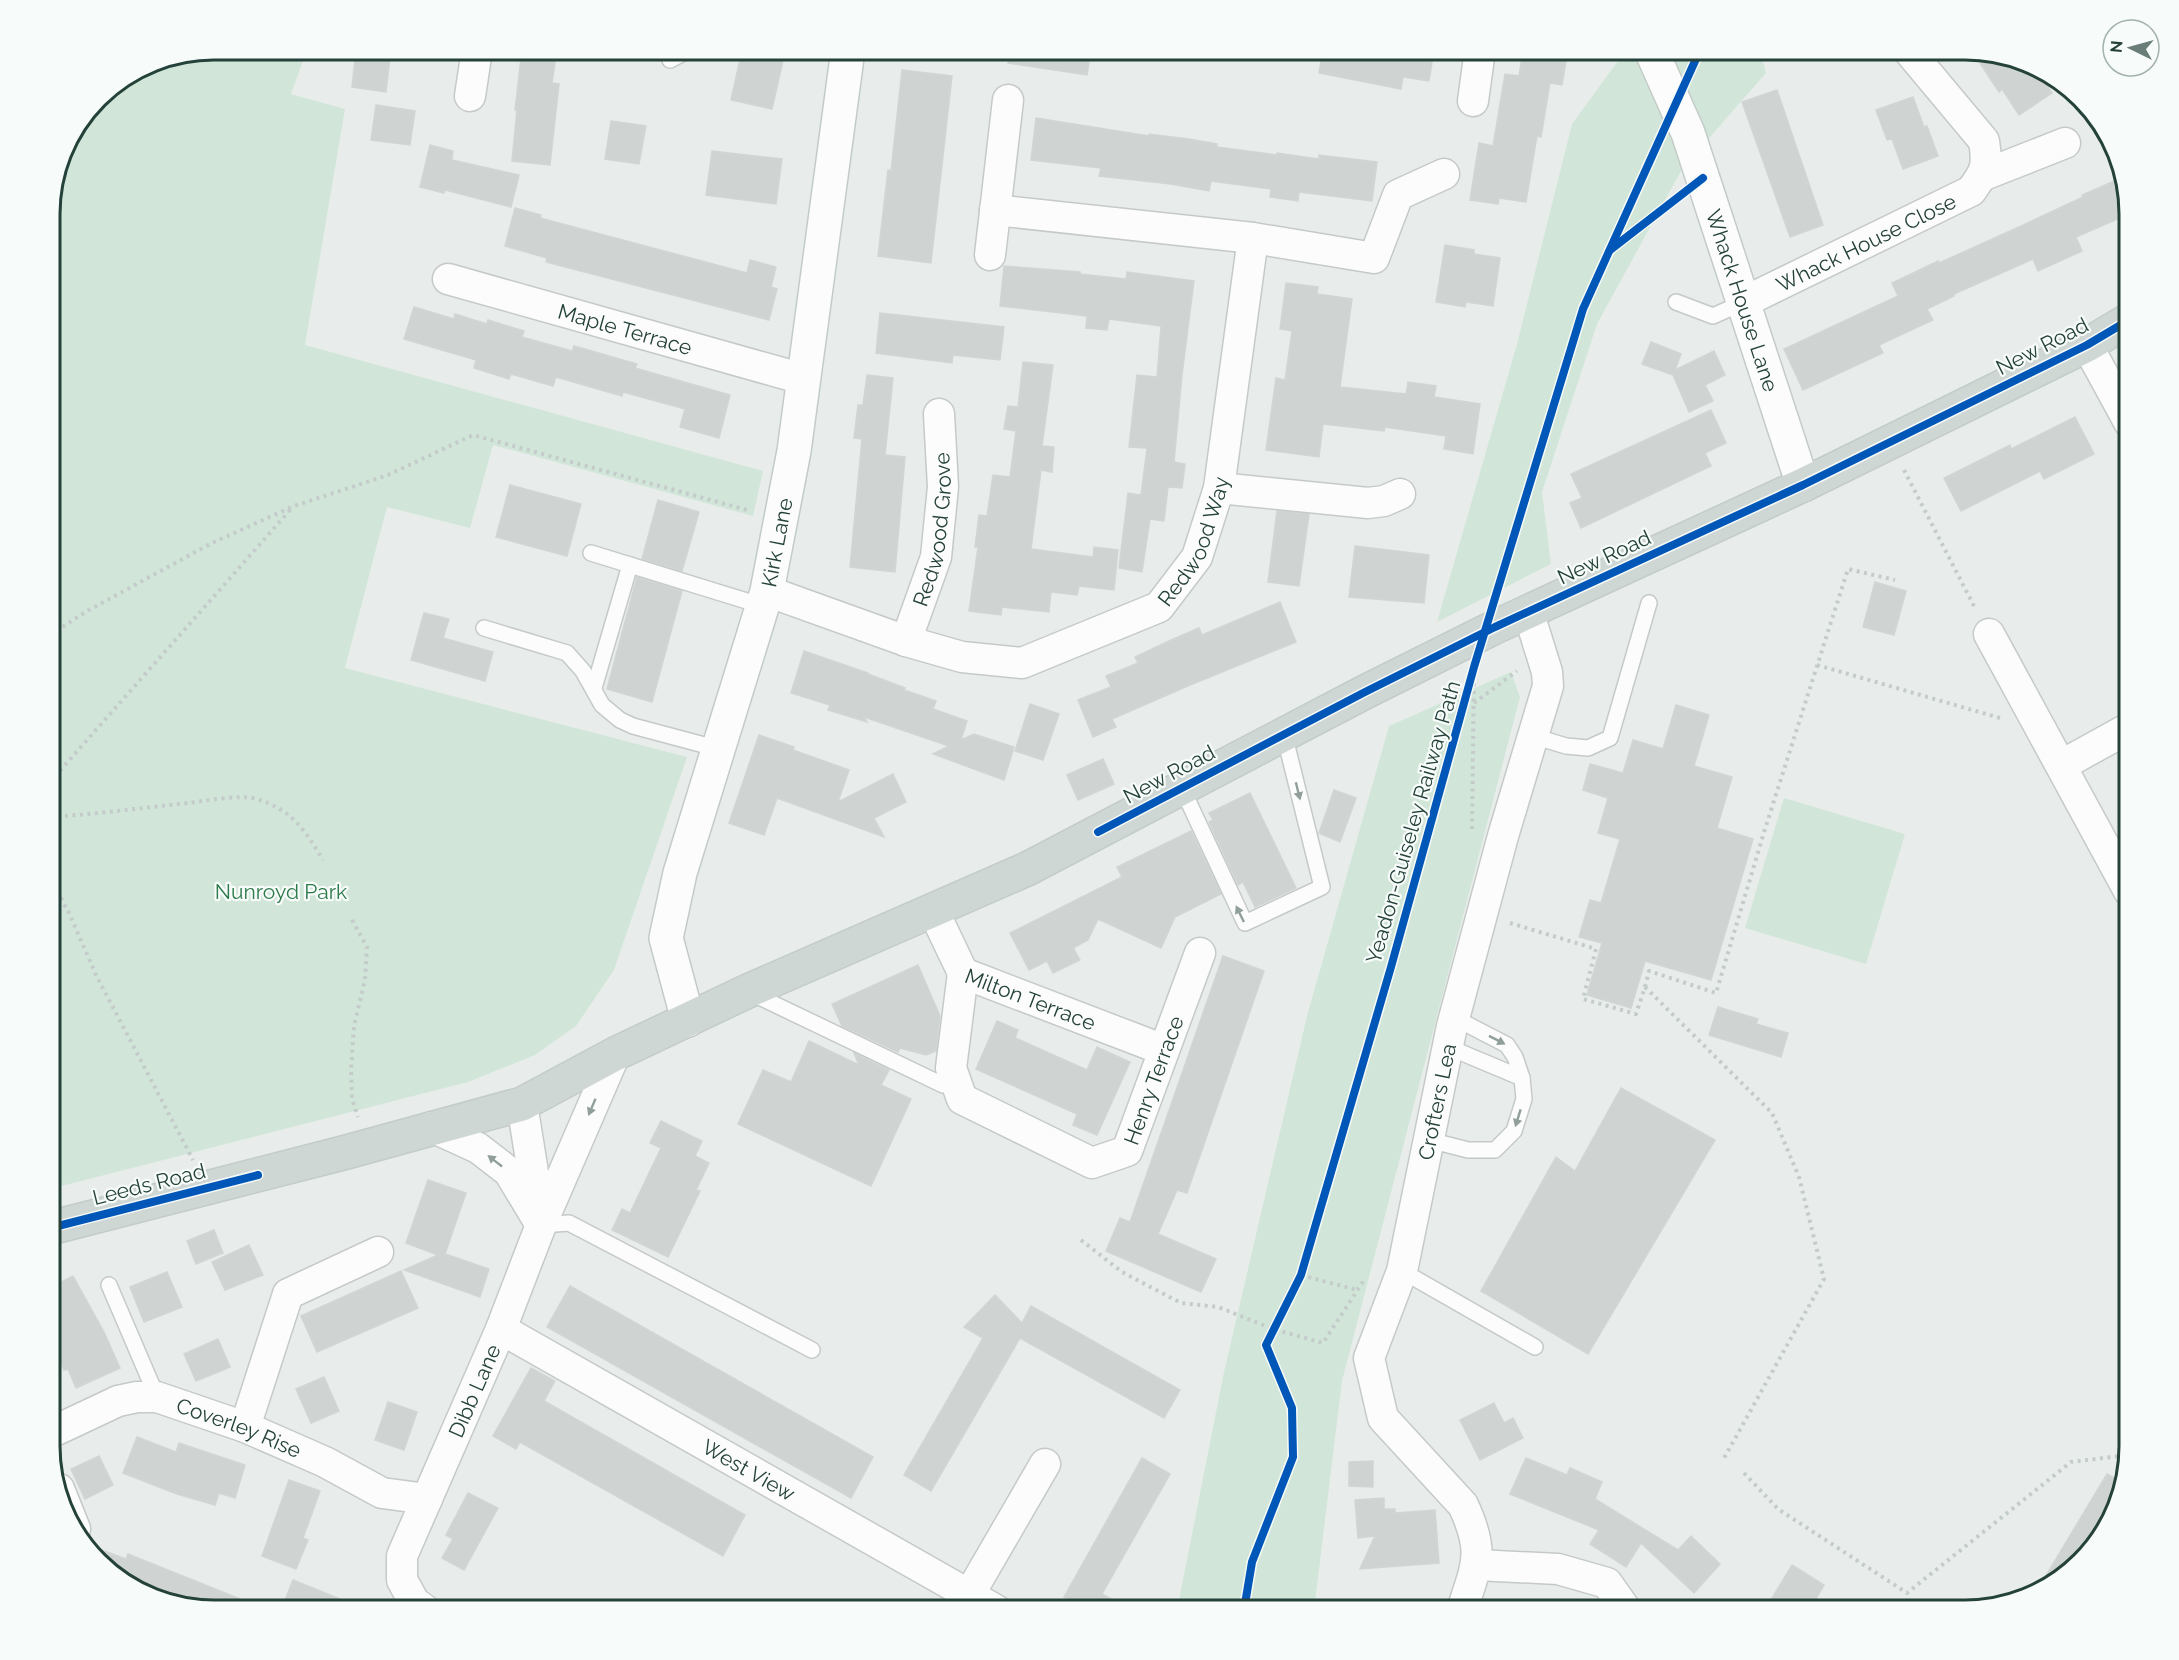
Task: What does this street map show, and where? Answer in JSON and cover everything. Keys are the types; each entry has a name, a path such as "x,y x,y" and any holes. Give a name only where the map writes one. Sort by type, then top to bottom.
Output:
{"main road":[{"name":"New Road","path":"688,1020 748,991 1027,869 1284,734 1495,627 1803,485 2087,345 2119,326"},
{"name":"Leeds Road","path":"60,1225 522,1104 615,1053 688,1020"}],"street":[{"path":"470,96 475,60"},
{"name":"Kirk Lane","path":"688,1020 666,938 680,873 765,599 794,451 847,60"},
{"path":"1473,101 1479,60"},
{"name":"Whack House Lane","path":"1655,60 1688,133 1803,485"},
{"path":"1916,60 1984,141 1987,158 1984,175"},
{"path":"990,255 1008,100"},
{"name":"Whack House Close","path":"1742,303 1971,191 1984,175 2065,143"},
{"path":"995,210 1253,238 1374,258 1398,195 1444,174"},
{"name":"Redwood Way","path":"765,599 962,657 1022,663 1159,607 1197,557 1219,488 1253,238"},
{"name":"Maple Terrace","path":"448,279 803,379"},
{"path":"2087,345 2119,402"},
{"name":"Redwood Grove","path":"906,641 936,557 943,487 939,414"},
{"path":"1219,488 1368,503 1384,501 1400,494"},
{"name":"Crofters Lea","path":"1466,1600 1477,1565 1477,1543 1471,1522 1463,1505 1383,1418 1369,1358 1402,1271 1451,1032 1497,856 1548,686 1542,652 1528,611"},
{"path":"1989,634 2119,871"},
{"path":"2062,765 2119,734"},
{"name":"Milton Terrace","path":"933,910 963,973 1164,1050"},
{"name":"Henry Terrace","path":"963,973 951,1068 962,1099 1092,1163 1127,1151 1200,953"},
{"name":"Dibb Lane","path":"412,1600 402,1580 402,1556 501,1329 541,1225 615,1053"},
{"name":"Dibb Lane","path":"522,1104 541,1225"},
{"path":"432,1127 478,1148 509,1172 541,1225"},
{"path":"245,1427 288,1294 378,1252"},
{"name":"West View","path":"501,1329 977,1600"},
{"name":"Coverley Rise","path":"60,1428 118,1401 137,1397 157,1397 245,1427 325,1462 382,1492 427,1499"},
{"path":"969,1595 1045,1464"},
{"path":"1477,1565 1558,1569 1607,1583 1619,1600"}],"lane":[{"path":"1676,302 1713,316 1742,303"},
{"path":"591,553 765,599"},
{"path":"594,688 630,565"},
{"path":"1533,736 1566,746 1588,748 1610,738 1649,603"},
{"path":"484,628 567,653 584,670 602,705 620,720 633,726 719,749"},
{"path":"1182,788 1245,923 1322,888 1284,734"},
{"path":"748,991 943,1085"},
{"path":"1429,1140 1468,1150 1495,1150 1514,1131 1524,1099 1522,1078 1515,1057 1507,1045 1451,1032"},
{"path":"1451,1032 1522,1078"},
{"path":"541,1225 569,1223 812,1350"},
{"path":"1402,1271 1534,1347"},
{"path":"109,1285 157,1397"}],"path":[{"path":"60,629 87,611 212,543 294,506 388,475 473,435 781,520"},
{"path":"1889,442 1989,634"},
{"path":"60,771 294,506"},
{"path":"1482,915 1596,949 1583,999 1636,1014 1649,971 1716,993 1764,830 1848,569 1895,580"},
{"path":"1474,703 1542,652"},
{"path":"1817,665 2041,729"},
{"path":"1474,667 1472,852 1497,856"},
{"path":"60,816 217,799 255,798 285,812 307,832 323,860"},
{"path":"60,896 96,975 206,1188"},
{"path":"352,920 367,946 365,980 354,1026 351,1099 369,1146"},
{"path":"1645,987 1772,1113 1799,1177 1824,1279 1722,1460"},
{"path":"1081,1240 1122,1272 1181,1303 1218,1307 1271,1333 1323,1343 1362,1283 1371,1287 1388,1306"},
{"path":"1296,1284 1304,1264"},
{"path":"1300,1275 1357,1290"},
{"path":"1271,1333 1278,1320"},
{"path":"1744,1473 1778,1509 1907,1593 2071,1462 2118,1456"}],"green space":[{"name":"Nunroyd Park","path":"303,60 291,94 345,109 305,345 763,471 753,516 493,445 470,528 387,507 345,668 687,757 614,970 576,1026 535,1055 468,1082 60,1186 60,204 68,164 86,128 98,112 128,86 164,68 194,61"},
{"path":"1619,60 1763,60 1766,73 1682,169 1597,324 1542,492 1551,564 1437,622 1517,344 1572,124"},
{"path":"1511,672 1520,697 1342,1381 1315,1600 1179,1600 1224,1372 1307,1016 1389,726"},
{"path":"1784,798 1905,834 1866,964 1745,928"}],"building":[{"path":"355,60 390,60 386,92 352,87"},
{"path":"521,60 555,60 552,83 559,84 550,165 512,161 517,110 515,110"},
{"path":"740,60 783,60 772,109 731,100"},
{"path":"1008,60 1089,60 1087,75 1008,63"},
{"path":"1321,60 1432,60 1429,81 1403,77 1401,89 1319,73"},
{"path":"1521,60 1566,60 1562,85 1550,83 1541,137 1537,136 1526,202 1499,198 1498,204 1470,200 1479,143 1493,146 1505,74 1519,76"},
{"path":"1978,61 2015,68 2046,83 2052,93 2019,115 2002,89 1999,92"},
{"path":"902,70 952,76 931,263 878,256 888,170 891,171"},
{"path":"1777,90 1823,225 1790,237 1742,102"},
{"path":"1913,97 1938,156 1903,169 1892,139 1887,140 1876,110"},
{"path":"376,105 415,111 410,145 371,140"},
{"path":"1036,118 1149,136 1149,134 1189,139 1217,144 1217,147 1277,155 1277,153 1319,159 1319,155 1377,162 1372,201 1299,192 1298,201 1270,197 1271,189 1211,181 1209,191 1171,184 1099,176 1101,168 1031,160"},
{"path":"611,121 646,126 639,164 605,159"},
{"path":"430,145 453,151 452,160 519,175 511,207 445,190 444,193 420,187"},
{"path":"712,151 782,159 776,204 706,195"},
{"path":"2115,180 2119,218 2076,237 2082,251 2038,271 2033,259 1954,294 1927,309 1933,320 1879,345 1883,353 1803,390 1784,349 1898,296 1892,283 2019,227 2083,197 2082,195"},
{"path":"515,208 541,215 540,218 747,273 750,260 776,267 771,287 777,289 769,320 546,262 547,258 505,246"},
{"path":"1445,245 1474,250 1474,254 1500,258 1493,306 1466,302 1465,307 1436,302"},
{"path":"1004,266 1080,272 1080,274 1126,279 1127,272 1194,281 1174,462 1185,464 1182,488 1168,487 1164,521 1150,519 1142,572 1119,568 1128,493 1141,495 1147,448 1129,447 1137,375 1157,377 1161,326 1109,319 1107,330 1086,328 1087,316 1000,306"},
{"path":"1286,283 1318,287 1317,294 1352,299 1340,387 1406,394 1408,382 1436,386 1434,397 1480,404 1473,454 1444,449 1446,436 1385,427 1384,431 1323,424 1319,457 1266,450 1276,378 1285,380 1292,331 1280,329"},
{"path":"414,307 454,319 455,314 487,324 488,320 524,331 522,337 572,351 574,346 637,364 635,368 730,395 719,438 680,427 685,409 623,392 622,396 556,377 553,386 511,374 509,379 474,368 476,360 404,339"},
{"path":"880,313 1004,327 1000,360 953,355 952,363 876,353"},
{"path":"1651,342 1681,354 1675,370 1714,351 1725,375 1705,385 1713,401 1689,412 1673,375 1642,364"},
{"path":"1023,362 1053,365 1042,446 1054,447 1052,472 1041,470 1031,549 1093,557 1094,547 1118,550 1114,590 1079,586 1077,595 1051,592 1049,612 1002,607 1001,615 969,611 978,547 975,547 979,515 987,516 993,475 1010,477 1016,431 1004,429 1008,406 1018,407"},
{"path":"867,375 893,378 885,455 905,457 895,572 850,567 862,439 854,438 858,405 863,405"},
{"path":"1711,410 1726,443 1705,453 1711,466 1581,528 1570,503 1582,498 1571,474"},
{"path":"2075,417 2094,454 2044,479 2040,471 1961,511 1944,478 2010,445 2011,449"},
{"path":"510,485 581,504 567,556 496,537"},
{"path":"658,500 699,512 682,571 642,559"},
{"path":"1277,511 1309,514 1299,586 1268,582"},
{"path":"1355,546 1429,555 1424,603 1349,597"},
{"path":"637,577 682,591 652,702 607,689"},
{"path":"1875,582 1906,591 1894,635 1863,627"},
{"path":"1280,602 1296,642 1112,719 1116,727 1093,737 1078,700 1111,687 1106,676 1138,663 1135,657 1199,628 1202,635"},
{"path":"424,613 449,619 443,638 493,652 485,681 411,660"},
{"path":"804,651 868,673 905,688 904,690 936,701 933,709 967,721 961,740 974,734 1014,747 1004,780 933,754 949,746 864,717 867,722 828,710 830,705 791,693"},
{"path":"1030,704 1059,714 1043,760 1015,751"},
{"path":"1676,705 1709,715 1694,766 1732,777 1717,828 1753,839 1711,980 1645,961 1631,1008 1587,995 1602,943 1579,937 1590,900 1601,903 1620,839 1598,833 1608,798 1583,790 1590,764 1623,773 1633,740 1663,749"},
{"path":"759,735 849,770 838,802 893,774 906,802 874,818 884,837 777,798 764,835 729,823"},
{"path":"1103,759 1114,784 1078,800 1067,775"},
{"path":"1334,790 1356,798 1340,842 1319,833"},
{"path":"1250,793 1296,888 1255,907 1243,882 1238,885 1209,822 1213,820 1209,813"},
{"path":"1191,831 1221,894 1175,917 1161,948 1098,919 1088,940 1073,948 1080,960 1053,973 1047,961 1029,970 1010,933 1122,877 1117,867"},
{"path":"1223,956 1264,971 1187,1193 1177,1190 1158,1234 1216,1259 1201,1292 1106,1251 1120,1218 1130,1222"},
{"path":"918,965 940,1016 936,1051 926,1055 900,1048 898,1052 842,1026 832,1004"},
{"path":"1718,1007 1758,1019 1756,1024 1788,1033 1781,1057 1709,1035"},
{"path":"997,1021 1018,1030 1015,1038 1087,1070 1097,1047 1130,1062 1097,1135 1073,1125 1077,1114 976,1069"},
{"path":"809,1041 859,1065 854,1053 889,1070 881,1085 911,1099 871,1186 738,1124 763,1070 791,1082"},
{"path":"1621,1088 1715,1140 1588,1354 1481,1291 1556,1157 1575,1171"},
{"path":"661,1121 702,1141 695,1156 709,1163 696,1190 700,1191 668,1257 612,1230 622,1209 630,1213 661,1148 650,1143"},
{"path":"428,1180 466,1193 445,1254 489,1269 480,1297 404,1270 438,1255 406,1243"},
{"path":"214,1230 223,1253 196,1264 187,1241"},
{"path":"249,1245 263,1275 225,1290 212,1262"},
{"path":"401,1271 418,1308 317,1352 301,1316"},
{"path":"167,1272 182,1307 144,1322 130,1287"},
{"path":"73,1276 104,1332 120,1368 76,1388 68,1369 64,1370 60,1361 60,1283"},
{"path":"570,1286 873,1457 851,1498 547,1327"},
{"path":"995,1295 1022,1323 1031,1306 1180,1390 1164,1418 1020,1338 931,1491 904,1475 983,1338 964,1327"},
{"path":"218,1339 230,1367 196,1381 184,1354"},
{"path":"531,1368 555,1381 544,1401 745,1515 723,1556 520,1442 516,1449 493,1436"},
{"path":"324,1377 339,1411 311,1423 296,1389"},
{"path":"388,1402 417,1412 404,1450 375,1440"},
{"path":"1494,1403 1504,1423 1513,1418 1523,1438 1480,1460 1460,1420"},
{"path":"137,1437 176,1452 179,1443 245,1465 235,1498 219,1493 215,1505 177,1494 123,1473"},
{"path":"99,1456 113,1485 85,1499 71,1469"},
{"path":"1142,1458 1170,1474 1102,1594 1113,1600 1068,1600 1064,1597"},
{"path":"1526,1458 1567,1475 1570,1468 1602,1482 1595,1499 1678,1550 1691,1536 1720,1564 1694,1593 1641,1543 1626,1567 1590,1544 1599,1530 1510,1494"},
{"path":"1373,1461 1373,1487 1349,1486 1349,1462"},
{"path":"2107,1474 2115,1479 2107,1505 2087,1540 2074,1555 2045,1577"},
{"path":"289,1480 320,1491 303,1538 308,1540 296,1569 262,1556"},
{"path":"468,1493 498,1508 464,1570 442,1558 453,1539 446,1535"},
{"path":"1384,1498 1384,1509 1395,1509 1395,1513 1435,1510 1439,1563 1360,1569 1375,1536 1358,1538 1355,1500"},
{"path":"99,1549 126,1559 128,1554 243,1600 194,1599 164,1592 120,1568"},
{"path":"1792,1565 1824,1585 1815,1600 1771,1600"},
{"path":"293,1580 342,1600 285,1600"}],"cycle path":[{"name":"Yeadon-Guiseley Railway Path","path":"1246,1600 1252,1562 1293,1457 1292,1408 1266,1345 1301,1275 1391,967 1474,667 1583,309 1695,60"},
{"path":"1610,250 1703,178"},
{"path":"1098,832 1365,692 1495,627 1803,485 2087,345 2119,326"},
{"path":"60,1225 258,1175"}]}
